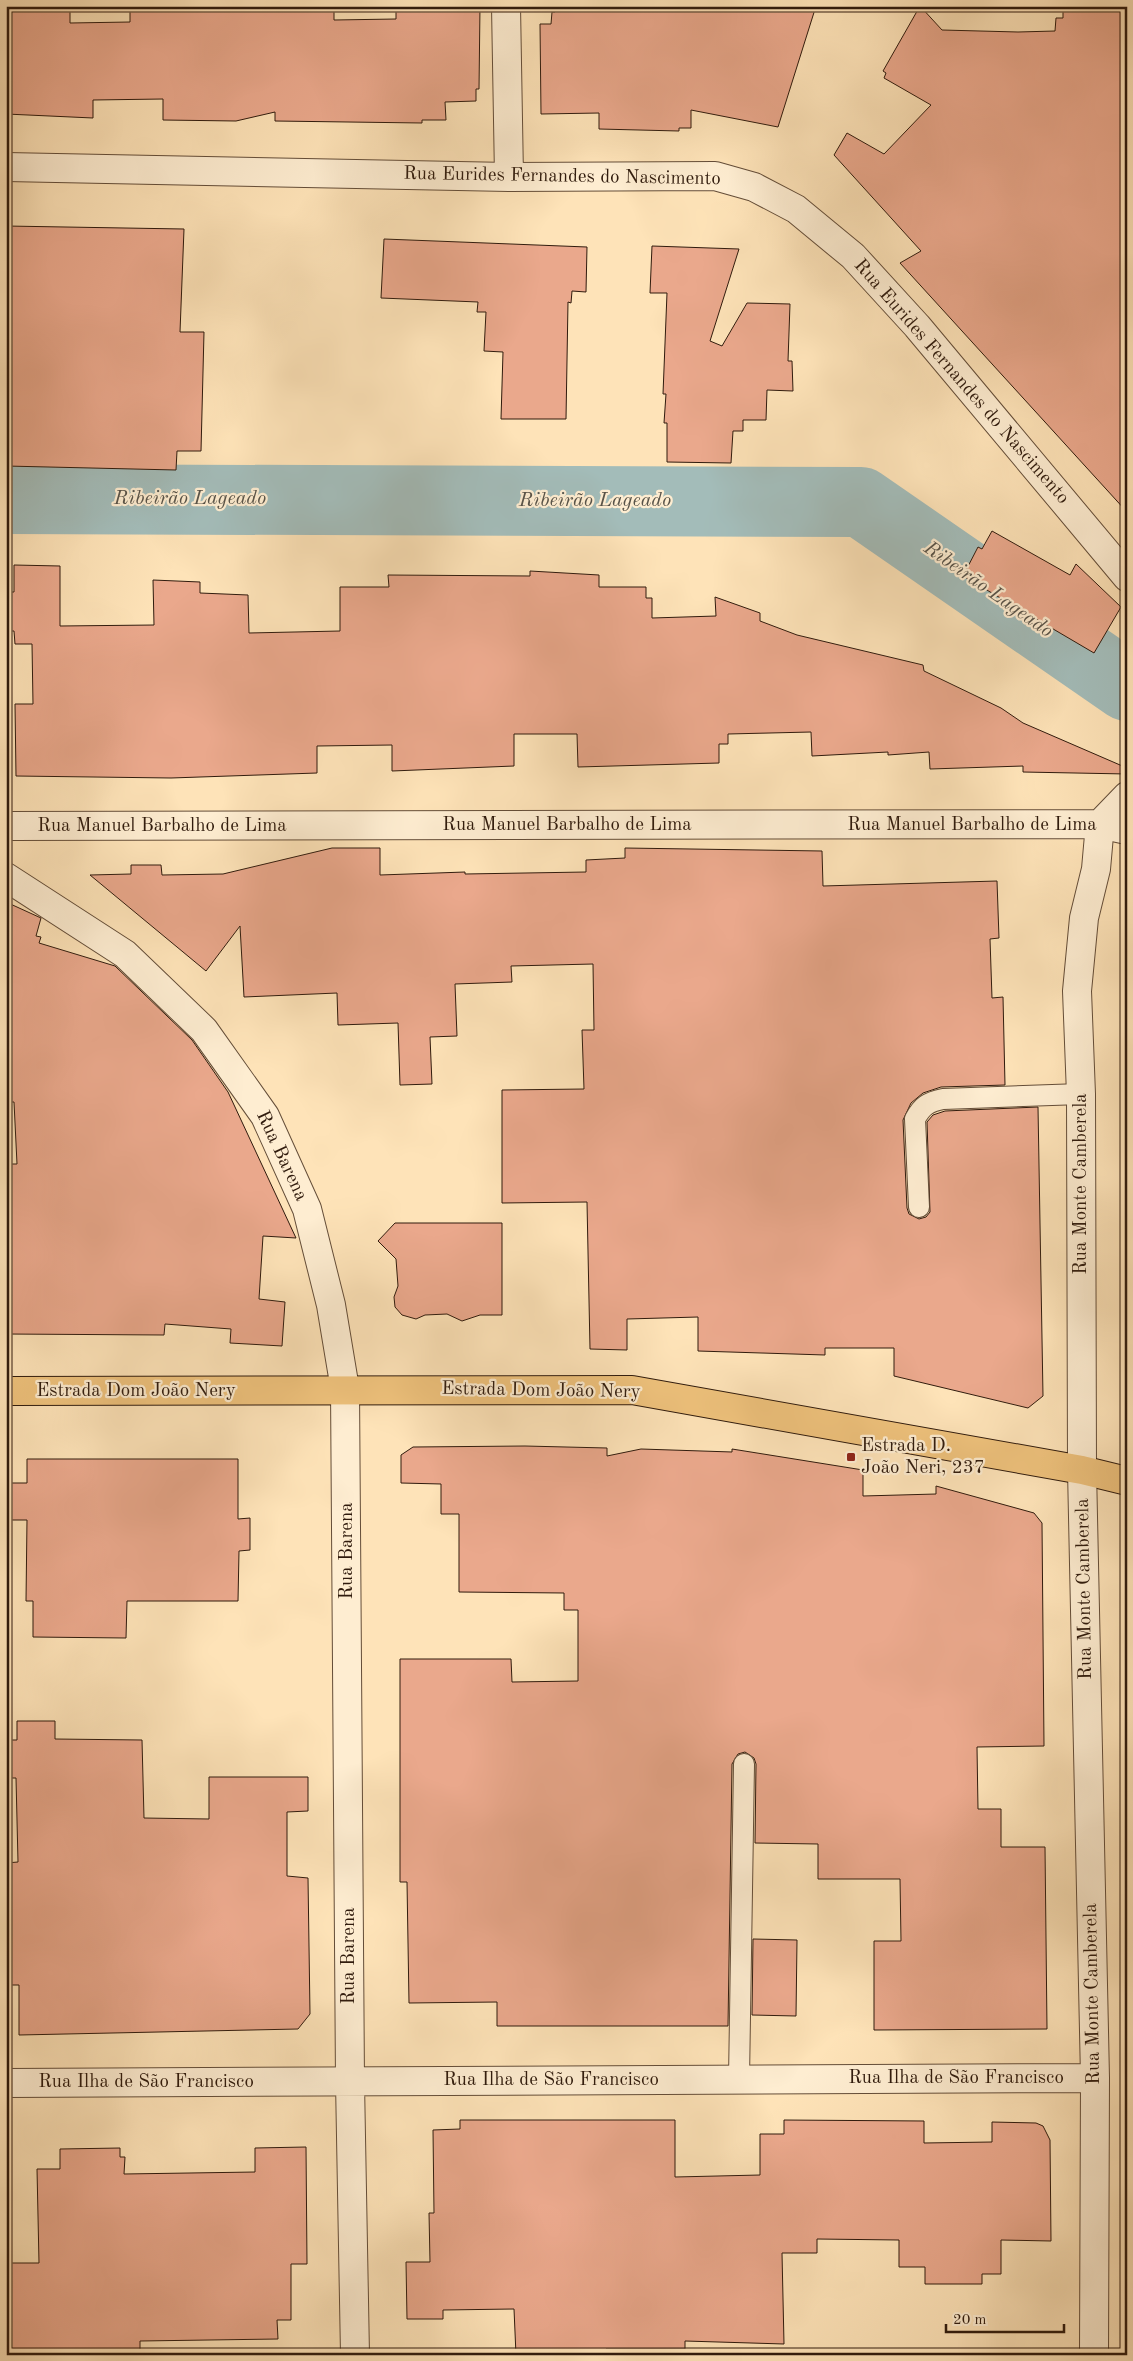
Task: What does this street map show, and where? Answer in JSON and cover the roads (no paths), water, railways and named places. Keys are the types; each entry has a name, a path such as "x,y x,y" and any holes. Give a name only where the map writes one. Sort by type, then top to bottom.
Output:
{"main road":[{"name":"Estrada Dom João Nery","path":"6,1392 346,1389 632,1390 1082,1470 1127,1481"}],"street":[{"path":"506,6 509,177"},
{"name":"Rua Eurides Fernandes do Nascimento","path":"6,167 509,177 715,176 754,187 796,209 853,256 917,326 1127,577"},
{"path":"1100,824 1126,798"},
{"name":"Rua Manuel Barbalho de Lima","path":"6,826 1100,824 1127,830"},
{"name":"Rua Monte Camberela","path":"1094,2355 1095,2078 1082,1470 1081,1094 1077,991 1084,918 1096,869 1100,824"},
{"name":"Rua Barena","path":"6,877 125,954 204,1030 265,1116 306,1209 330,1304 346,1389 350,2082 355,2355"},
{"name":"Rua Ilha de São Francisco","path":"6,2083 1095,2078"}],"lane":[{"path":"919,1207 915,1119 925,1104 943,1099 1081,1094"},
{"path":"739,2079 744,1764"}],"waterway":[{"name":"Ribeirão Lageado","path":"6,499 861,502 1127,686"}],"place":[{"name":"Estrada D. João Neri, 237","path":"851,1457"}]}
